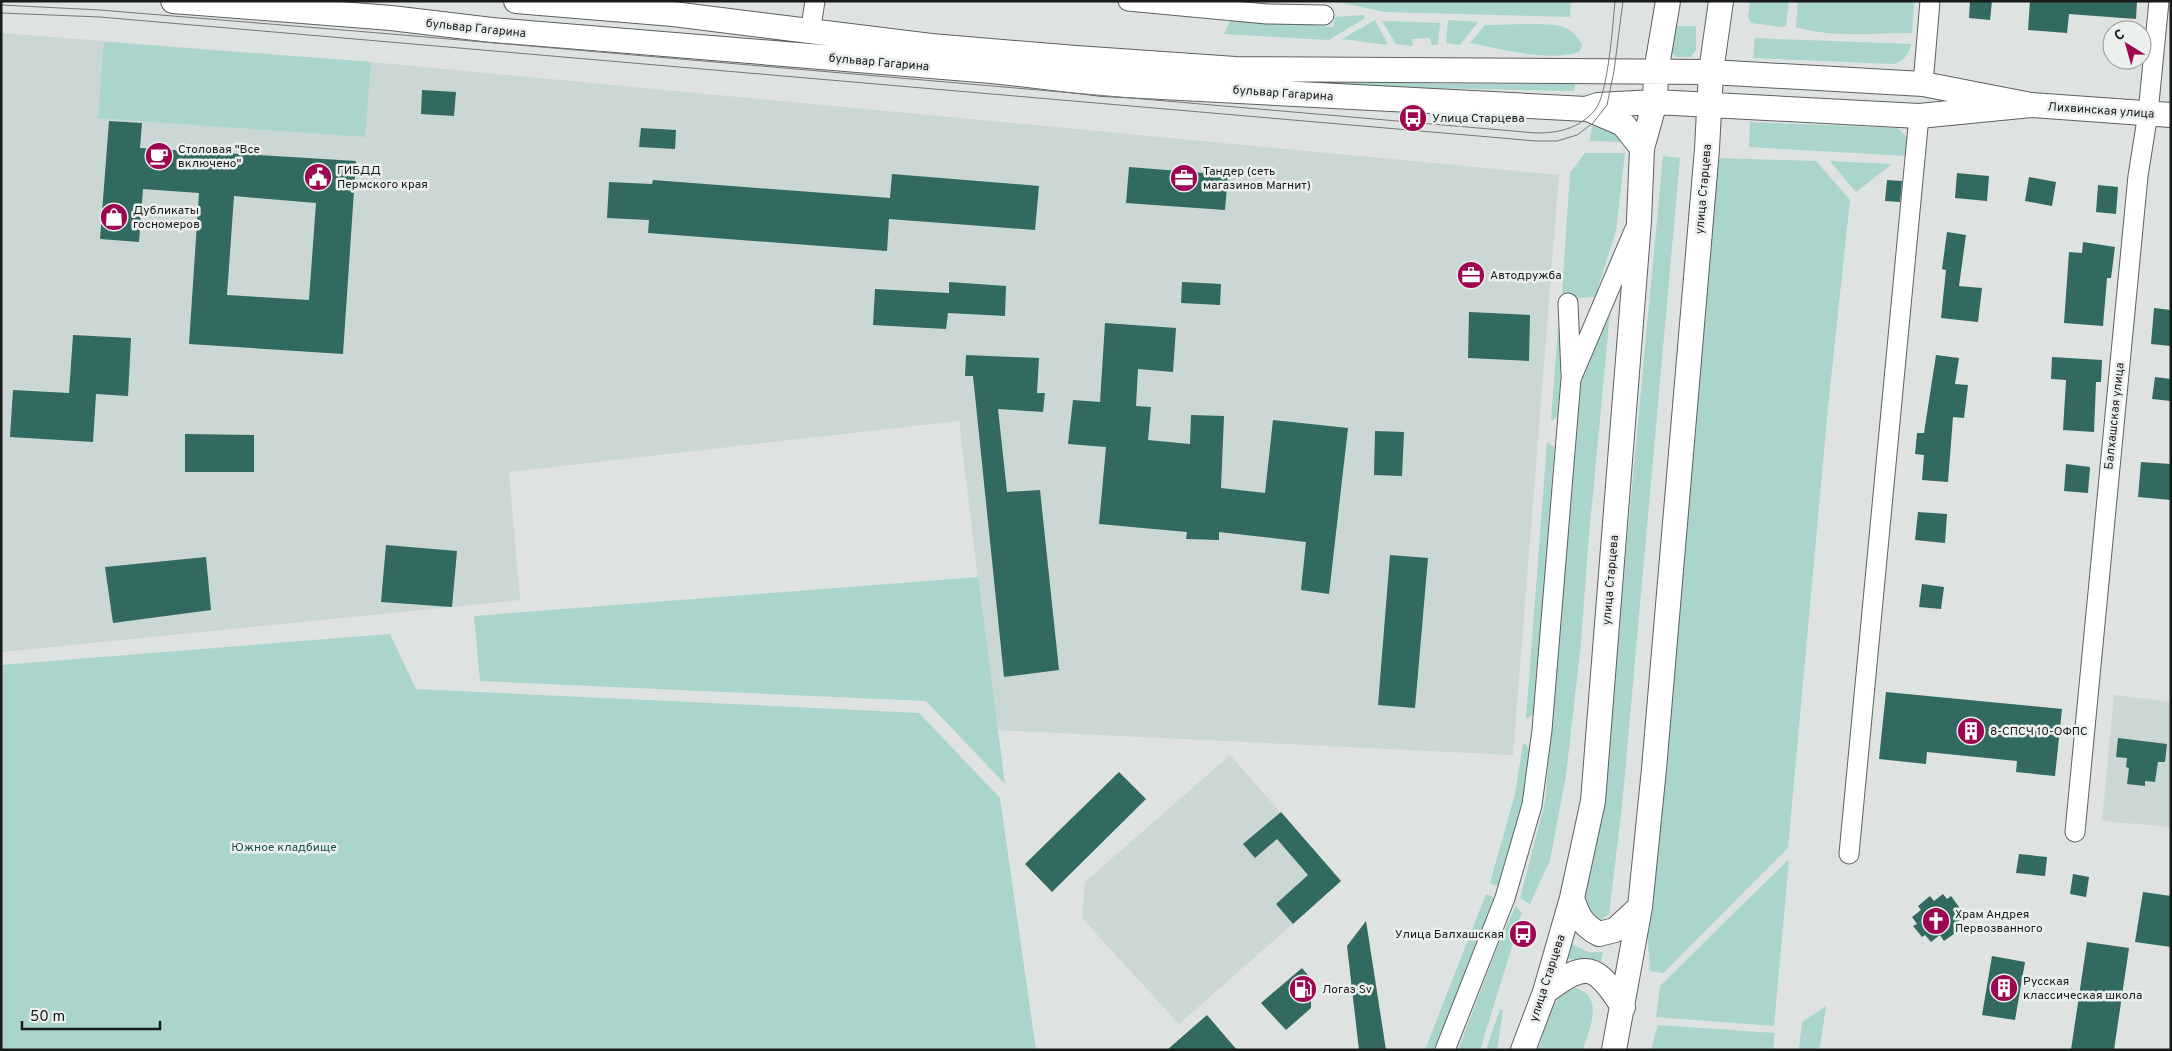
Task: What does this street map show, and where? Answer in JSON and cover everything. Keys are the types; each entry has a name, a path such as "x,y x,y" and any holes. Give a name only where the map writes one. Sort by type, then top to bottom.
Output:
{"main road":[{"name":"бульвар Гагарина","path":"173,1 391,18 492,30 992,72 1089,82 1586,109 1623,124 1642,148"},
{"name":"бульвар Гагарина","path":"516,1 673,14 810,33 931,46 1098,60 1235,69 1711,72 1923,84 2031,105"},
{"path":"1656,72 1668,1"},
{"path":"1711,72 1721,1"},
{"path":"1089,82 1098,60"},
{"name":"улица Старцева","path":"1523,1050 1545,992 1572,898 1593,801 1639,221 1642,148 1655,102 1656,72"},
{"name":"улица Старцева","path":"1614,1050 1640,907 1656,749 1710,104 1711,72"},
{"name":"бульвар Гагарина","path":"1586,109 1598,105 1655,102 1919,116 2031,105"},
{"name":"Лихвинская улица","path":"2031,105 2159,114"},
{"path":"1572,898 1582,922 1599,934 1615,930 1640,907"},
{"path":"1545,992 1564,977 1575,972 1588,970 1602,976 1623,1007"}],"street":[{"path":"810,33 815,1"},
{"path":"1128,1 1267,14 1324,15"},
{"path":"1923,84 1930,1"},
{"name":"Балхашская улица","path":"2075,832 2136,195 2159,114 2159,1"},
{"path":"1849,854 1919,116"},
{"path":"1571,379 1639,221"},
{"path":"1445,1050 1505,898 1532,805 1542,730 1571,379 1568,303"}],"shaded area":[{"path":"1,33 371,62 1559,175 1513,755 996,730 959,421 509,472 520,600 2,652"},
{"path":"2114,695 2171,702 2171,827 2102,821"},
{"path":"1230,755 1341,881 1179,1024 1082,918 1085,882"}],"green space":[{"path":"1333,1 1571,1 1570,17 1385,12"},
{"path":"1750,1 1789,1 1786,26 1751,23 1748,17"},
{"path":"1798,1 1914,1 1912,33 1838,34 1796,27"},
{"path":"1363,15 1365,18 1329,40 1224,34 1231,18 1333,27 1335,17"},
{"path":"1375,20 1388,45 1342,39"},
{"path":"1448,20 1478,22 1460,45 1446,43"},
{"path":"1382,21 1440,23 1438,45 1432,45 1430,38 1412,39 1413,46 1396,44"},
{"path":"1533,24 1560,26 1574,33 1582,46 1579,52 1553,56 1524,54 1470,43 1485,25"},
{"path":"1673,26 1696,26 1696,50 1691,57 1676,57 1670,52"},
{"path":"1755,38 1911,44 1905,57 1899,62 1892,64 1753,58"},
{"path":"104,42 371,62 365,137 98,118"},
{"path":"1234,77 1438,84 1575,84 1574,91 1327,86"},
{"path":"1750,122 1897,128 1906,137 1907,156 1749,147"},
{"path":"1592,126 1609,130 1621,142 1590,141"},
{"path":"1585,153 1625,153 1616,231 1595,297 1564,297 1562,292 1570,173"},
{"path":"1663,156 1680,158 1622,806 1609,914 1601,920 1595,920 1581,907 1609,732"},
{"path":"1718,158 1816,161 1850,200 1828,407 1788,848 1663,973 1650,971 1646,915"},
{"path":"1830,161 1892,164 1856,192"},
{"path":"1607,310 1610,312 1581,643 1566,775 1550,860 1530,904 1520,898 1545,802 1581,382"},
{"path":"1559,315 1563,318 1559,409 1557,417 1551,421"},
{"path":"1547,442 1554,447 1554,453 1536,702 1534,714 1526,719"},
{"path":"978,577 1005,784 926,701 480,681 474,616"},
{"name":"Южное кладбище","path":"390,634 416,689 919,713 1000,798 1036,1050 1,1050 1,665"},
{"path":"1525,743 1531,752 1526,786 1500,887 1490,883 1515,794 1523,744"},
{"path":"1789,859 1774,1026 1656,1017 1660,986"},
{"path":"1486,894 1495,898 1434,1050 1425,1050"},
{"path":"1516,906 1522,913 1517,925 1514,924 1509,938 1514,940 1480,1050 1458,1050 1502,935"},
{"path":"1572,944 1588,952 1603,952 1600,967 1584,959 1568,959"},
{"path":"1572,987 1583,991 1589,997 1592,1004 1592,1022 1583,1050 1538,1050 1546,1023 1554,1006 1559,998"},
{"path":"1826,1006 1820,1047 1816,1050 1799,1050 1802,1022"},
{"path":"1500,1009 1503,1010 1497,1050 1486,1050"},
{"path":"1658,1025 1775,1033 1773,1050 1651,1050"}],"building":[{"path":"1970,1 1992,1 1990,20 1969,18"},
{"path":"2030,1 2137,1 2136,19 2069,14 2067,33 2028,30"},
{"path":"422,90 456,92 454,116 421,114"},
{"path":"109,121 142,123 140,148 356,161 343,354 189,344 199,193 143,189 139,242 100,239","holes":["234,196 316,203 309,300 227,295"]},
{"path":"641,128 676,130 675,149 639,147"},
{"path":"1129,167 1228,175 1225,210 1126,203"},
{"path":"1957,173 1989,176 1987,201 1955,198"},
{"path":"892,174 1039,186 1035,230 889,219 887,251 648,233 649,220 607,218 609,182 652,184 653,180 890,198"},
{"path":"2029,177 2056,182 2052,206 2025,201"},
{"path":"1887,180 1902,181 1900,202 1885,201"},
{"path":"2098,185 2118,187 2116,214 2096,212"},
{"path":"1947,232 1966,235 1959,286 1982,288 1978,322 1941,318 1946,270 1942,269"},
{"path":"2083,242 2115,247 2111,278 2107,278 2103,326 2064,323 2069,252 2082,253"},
{"path":"949,282 1006,286 1005,316 948,313 946,329 873,325 875,289 949,293"},
{"path":"1182,282 1221,284 1220,305 1181,303"},
{"path":"2154,308 2171,310 2171,346 2151,344"},
{"path":"1469,312 1530,315 1529,361 1468,358"},
{"path":"1105,323 1176,328 1173,372 1138,369 1136,406 1151,407 1148,440 1190,444 1191,415 1224,416 1221,488 1265,493 1273,420 1348,428 1329,594 1301,590 1306,542 1219,532 1219,540 1186,539 1187,532 1099,524 1106,447 1068,444 1073,400 1100,402"},
{"path":"73,335 131,338 128,396 96,394 93,442 10,437 13,390 69,393"},
{"path":"966,355 1039,358 1037,393 1045,393 1043,412 998,409 1007,492 1040,490 1059,670 1004,677 973,376 965,376"},
{"path":"1936,355 1959,358 1955,384 1968,385 1964,418 1953,417 1948,482 1922,480 1924,455 1915,454 1917,433 1924,433"},
{"path":"2052,357 2102,360 2101,382 2096,382 2094,432 2063,430 2066,380 2051,379"},
{"path":"2155,377 2171,379 2171,401 2152,399"},
{"path":"1375,431 1404,432 1402,476 1374,475"},
{"path":"185,434 254,435 254,472 185,472"},
{"path":"2141,462 2171,464 2171,500 2138,497"},
{"path":"2066,464 2090,467 2088,493 2064,491"},
{"path":"1918,512 1947,514 1945,543 1915,540"},
{"path":"386,545 457,551 452,607 381,602"},
{"path":"1390,555 1428,558 1415,708 1378,705"},
{"path":"206,557 211,610 113,623 105,567"},
{"path":"1922,584 1944,587 1941,609 1919,607"},
{"name":"8-СПСЧ 10-ОФПС","path":"1886,692 2062,709 2055,776 2016,772 2017,761 1927,752 1926,764 1879,759"},
{"path":"2118,738 2167,744 2165,762 2158,762 2155,782 2145,781 2145,786 2127,784 2129,768 2126,767 2127,758 2116,757"},
{"path":"1119,772 1146,799 1052,892 1025,864"},
{"path":"1281,812 1341,881 1293,924 1276,904 1308,875 1277,839 1255,858 1243,844"},
{"path":"2019,854 2047,857 2045,876 2016,873"},
{"path":"2073,874 2089,877 2086,897 2070,894"},
{"path":"2143,892 2171,896 2171,947 2135,942"},
{"name":"Храм Андрея Первозванного","path":"1943,894 1947,899 1951,896 1959,907 1956,910 1962,918 1953,925 1958,931 1944,941 1940,935 1931,942 1925,935 1922,937 1913,926 1917,924 1912,917 1921,910 1918,906 1930,896 1934,901"},
{"path":"1366,921 1386,1050 1359,1050 1347,946"},
{"path":"2087,942 2129,948 2114,1050 2071,1050"},
{"name":"Русская классическая школа","path":"1992,956 2025,962 2015,1020 1982,1015"},
{"path":"1302,968 1311,979 1311,1008 1286,1030 1261,1003"},
{"path":"1207,1015 1237,1050 1167,1050"}],"tram line":[{"path":"1,5 100,10 391,34 1536,133 1560,131 1575,126 1589,116 1600,102 1607,75 1615,1"},
{"path":"1,13 100,17 1536,141 1557,141 1577,135 1593,123 1607,105 1614,71 1623,1"}],"place":[{"name":"Улица Старцева","path":"1413,118"},
{"name":"Столовая \"Все включено\"","path":"159,156"},
{"name":"ГИБДД Пермского края","path":"318,177"},
{"name":"Тандер (сеть магазинов Магнит)","path":"1184,178"},
{"name":"Дубликаты госномеров","path":"114,217"},
{"name":"Автодружба","path":"1471,275"},
{"name":"8-СПСЧ 10-ОФПС","path":"1971,731"},
{"name":"Храм Андрея Первозванного","path":"1936,921"},
{"name":"Улица Балхашская","path":"1523,934"},
{"name":"Русская классическая школа","path":"2004,988"},
{"name":"Логаз Sv","path":"1303,989"}]}
